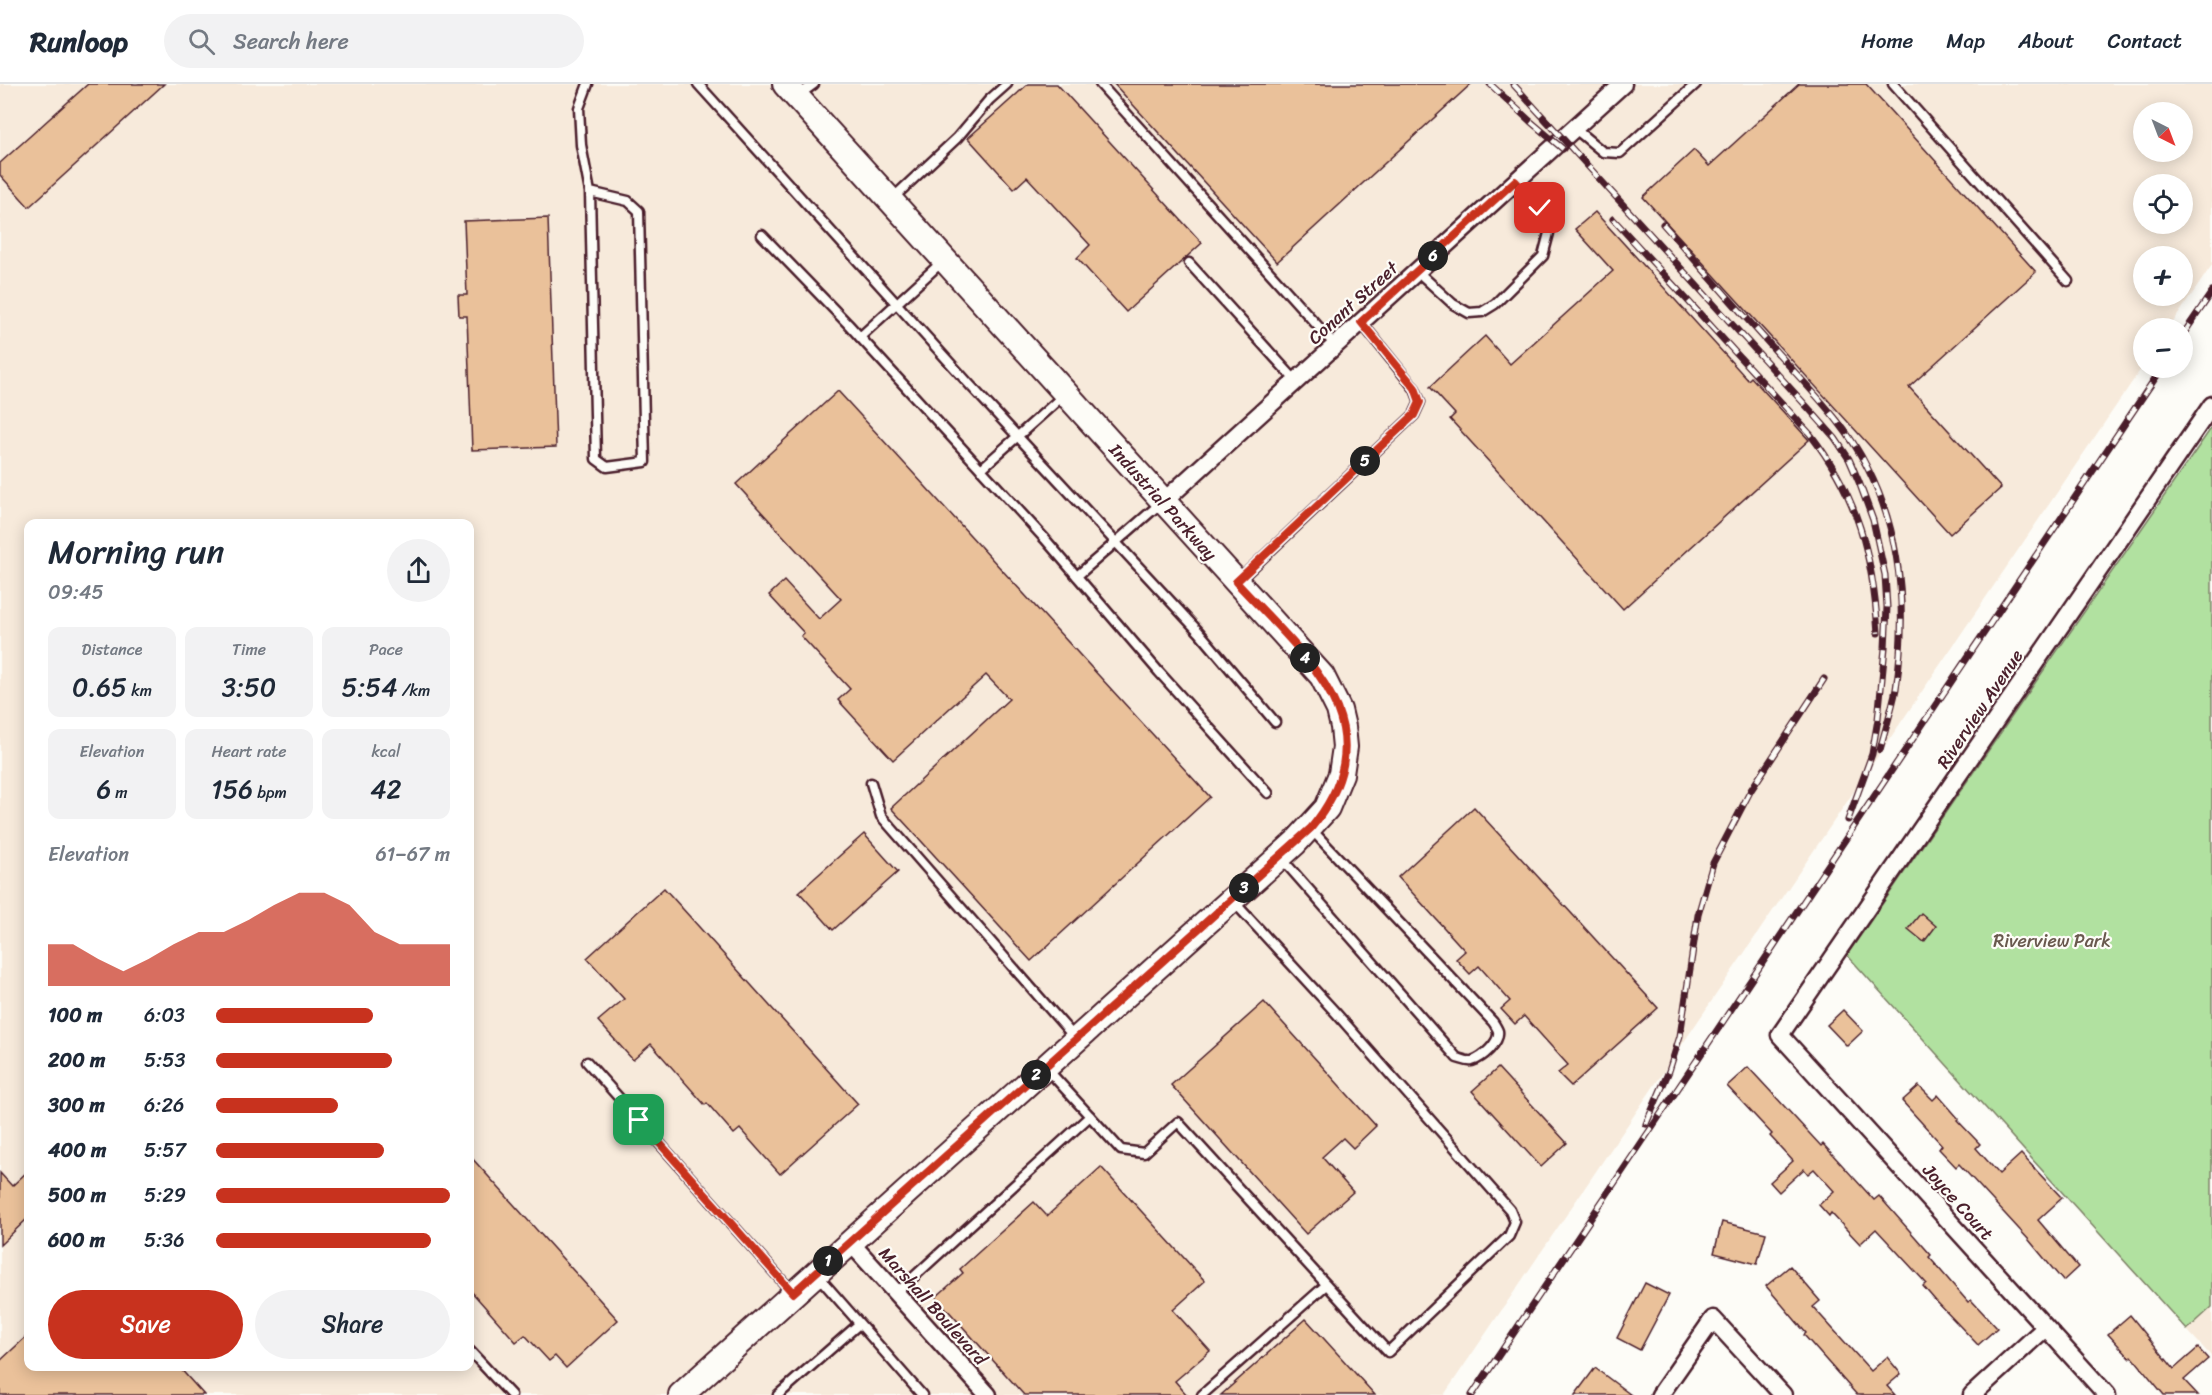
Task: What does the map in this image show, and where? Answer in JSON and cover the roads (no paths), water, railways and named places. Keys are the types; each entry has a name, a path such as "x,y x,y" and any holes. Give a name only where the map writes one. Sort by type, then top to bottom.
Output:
{"street":[{"name":"Conant Street","path":"1163,502 1623,84"},
{"name":"Industrial Parkway","path":"681,1395 1311,828 1327,808 1341,774 1345,747 1339,710 1322,676 890,201 798,88"},
{"name":"Riverview Avenue","path":"1780,1035 2212,405"},
{"name":"Joyce Court","path":"1780,1035 2107,1395"},
{"name":"Marshall Boulevard","path":"850,1242 988,1395"},
{"path":"1660,1395 1713,1319 1783,1395"},
{"path":"1972,1395 2045,1328"}],"lane":[{"path":"588,84 579,108 580,145 590,192 596,459 607,467 645,462 639,211 628,201 590,192"},
{"path":"698,84 896,304 1198,632 1275,722"},
{"path":"890,201 957,138 989,100 1007,84"},
{"path":"1100,84 1335,345"},
{"path":"1574,128 1603,152 1620,153 1696,84"},
{"path":"1893,84 2068,281"},
{"path":"1417,271 1447,299 1469,313 1482,312 1495,304 1543,256 1549,233 1549,224 1545,215 1515,181"},
{"path":"762,235 860,337 981,469 1268,793"},
{"path":"860,337 944,260"},
{"path":"1189,263 1296,381"},
{"path":"1236,582 1414,415 1420,402 1415,388 1361,322"},
{"path":"981,469 1065,394"},
{"path":"1077,576 1163,502"},
{"path":"871,783 881,816 1076,1039"},
{"path":"1280,856 1457,1058 1474,1060 1492,1046 1498,1031 1493,1023 1311,828"},
{"path":"1045,1067 1121,1150 1144,1153 1178,1122 1388,1352 1509,1236 1515,1222 1510,1210 1480,1175 1232,899"},
{"path":"587,1062 793,1293"},
{"path":"895,1294 1090,1116"},
{"path":"816,1273 922,1395"},
{"path":"1202,1395 1326,1285"},
{"path":"778,1395 859,1324"},
{"path":"474,1355 511,1395"}],"railway":[{"path":"1490,84 1563,149"},
{"path":"1513,84 1811,411 1835,438 1849,459 1873,520 1885,575 1887,607 1878,719 1872,754 1848,820"},
{"path":"1613,219 1810,434 1826,457 1840,480 1860,528 1872,578 1878,633"},
{"path":"1663,224 1840,424 1859,452 1879,493 1894,547 1901,604 1896,689 1880,750"},
{"path":"2193,320 2212,292"},
{"path":"1472,1395 2155,378"},
{"path":"1646,1124 1669,1071 1680,1036 1698,915 1713,863 1751,790 1824,679"}],"park label":[{"name":"Riverview Park","path":"2052,941"}]}
